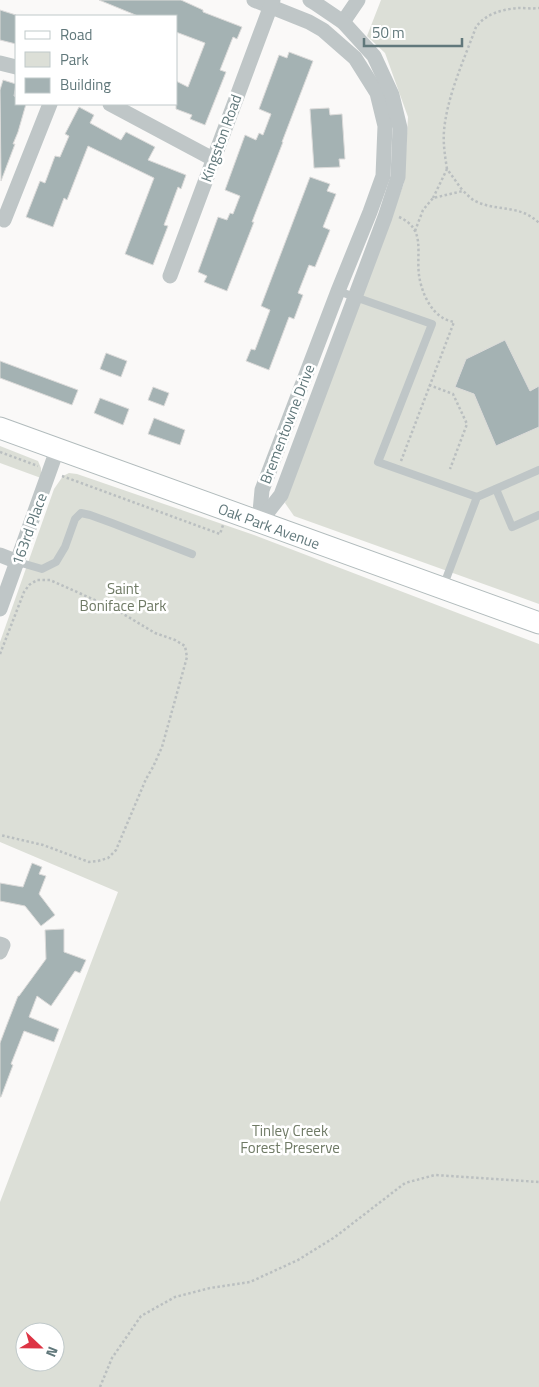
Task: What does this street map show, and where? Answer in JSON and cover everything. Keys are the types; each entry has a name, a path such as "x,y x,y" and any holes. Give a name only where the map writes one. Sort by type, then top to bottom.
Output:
{"street":[{"name":"Brementowne Drive","path":"254,0 271,3 310,22 323,30 354,58 377,93 386,126 383,176 262,490 260,523"},
{"name":"Brementowne Drive","path":"260,523 281,494 385,217 398,177 400,128 392,95 374,56 343,22 310,0"},
{"path":"343,22 358,0"},
{"name":"Kingston Road","path":"170,276 271,3"},
{"path":"0,63 15,67"},
{"path":"4,220 50,105"},
{"path":"112,105 213,158"},
{"path":"370,212 385,217"},
{"name":"Oak Park Avenue","path":"0,428 539,623"},
{"name":"163rd Place","path":"0,609 57,450"},
{"path":"0,555 18,562"}],"lane":[{"path":"338,290 432,324 378,462 477,497 539,470"},
{"path":"496,489 512,527 539,515"},
{"path":"443,589 477,497"},
{"path":"18,562 42,569 56,562 66,547 75,519 81,513 192,554"}],"path":[{"path":"539,8 504,10 481,19 476,27 455,86 446,116 444,132 444,151 447,169 463,191 475,201 520,211 532,216 539,223"},
{"path":"415,231 423,210 433,198 447,169"},
{"path":"433,198 463,191"},
{"path":"429,385 453,394 467,424 450,469"},
{"path":"0,452 38,466"},
{"path":"63,476 220,534"},
{"path":"0,654 24,592 29,585 38,580 50,580 115,609 156,633 185,646 187,658 162,747 146,779 116,850 108,858 89,862 43,845 0,835"},
{"path":"100,1387 112,1358 141,1316 175,1297 210,1288 250,1282 298,1260 335,1237 405,1183 435,1175 539,1182"}],"green space":[{"path":"381,0 539,0 539,604 294,516 285,503 404,183 408,117 385,53 367,36"},
{"path":"0,446 38,461 41,468 41,478 0,463"},
{"name":"Tinley Creek Forest Preserve","path":"69,473 77,474 254,535 539,644 539,1387 0,1387 0,1202 118,892 0,842 0,642 54,489 63,476"}],"building":[{"path":"99,0 181,0 203,10 203,12 242,27 237,39 233,37 220,70 226,72 205,125 190,119 192,115 176,109 176,105 178,105 178,82 188,87 205,43 178,33 178,15 136,15"},
{"path":"0,10 16,15 15,44 0,40"},
{"path":"289,52 313,61 227,291 204,282 207,276 198,272 218,217 227,220 230,213 233,214 240,196 225,190 245,135 256,140 259,133 263,135 271,114 259,109 279,55 287,58"},
{"path":"3,80 15,84 15,105 26,105 13,144 15,144 1,181 0,90"},
{"path":"79,107 94,115 90,123 121,140 126,132 155,147 148,160 186,175 181,189 178,187 164,225 168,226 153,265 125,254 154,178 88,146 67,200 64,198 53,227 26,217 40,181 45,183 55,156 60,157 69,136 65,134"},
{"path":"329,108 330,115 342,114 345,159 339,159 340,167 314,168 310,109"},
{"path":"310,177 330,184 327,191 336,194 323,227 330,230 315,267 309,265 298,293 303,295 294,319 289,317 269,370 246,361 251,349 255,350 270,310 261,306"},
{"path":"505,340 530,391 539,386 539,427 496,446 474,394 455,387 466,359"},
{"path":"106,353 127,361 121,377 100,369"},
{"path":"0,361 78,390 72,405 0,378"},
{"path":"153,387 169,393 164,406 148,400"},
{"path":"100,398 129,409 123,425 94,413"},
{"path":"154,418 185,430 180,445 148,434"},
{"path":"32,863 42,867 39,874 46,876 39,894 55,915 41,926 25,906 0,901 0,883 23,887"},
{"path":"64,929 64,952 86,960 80,973 75,971 51,1006 37,996 29,1017 59,1029 54,1042 24,1031 0,1097 0,1043 6,1027 18,996 46,959 45,930"}],"park label":[{"name":"Saint Boniface Park","path":"123,596"}]}
